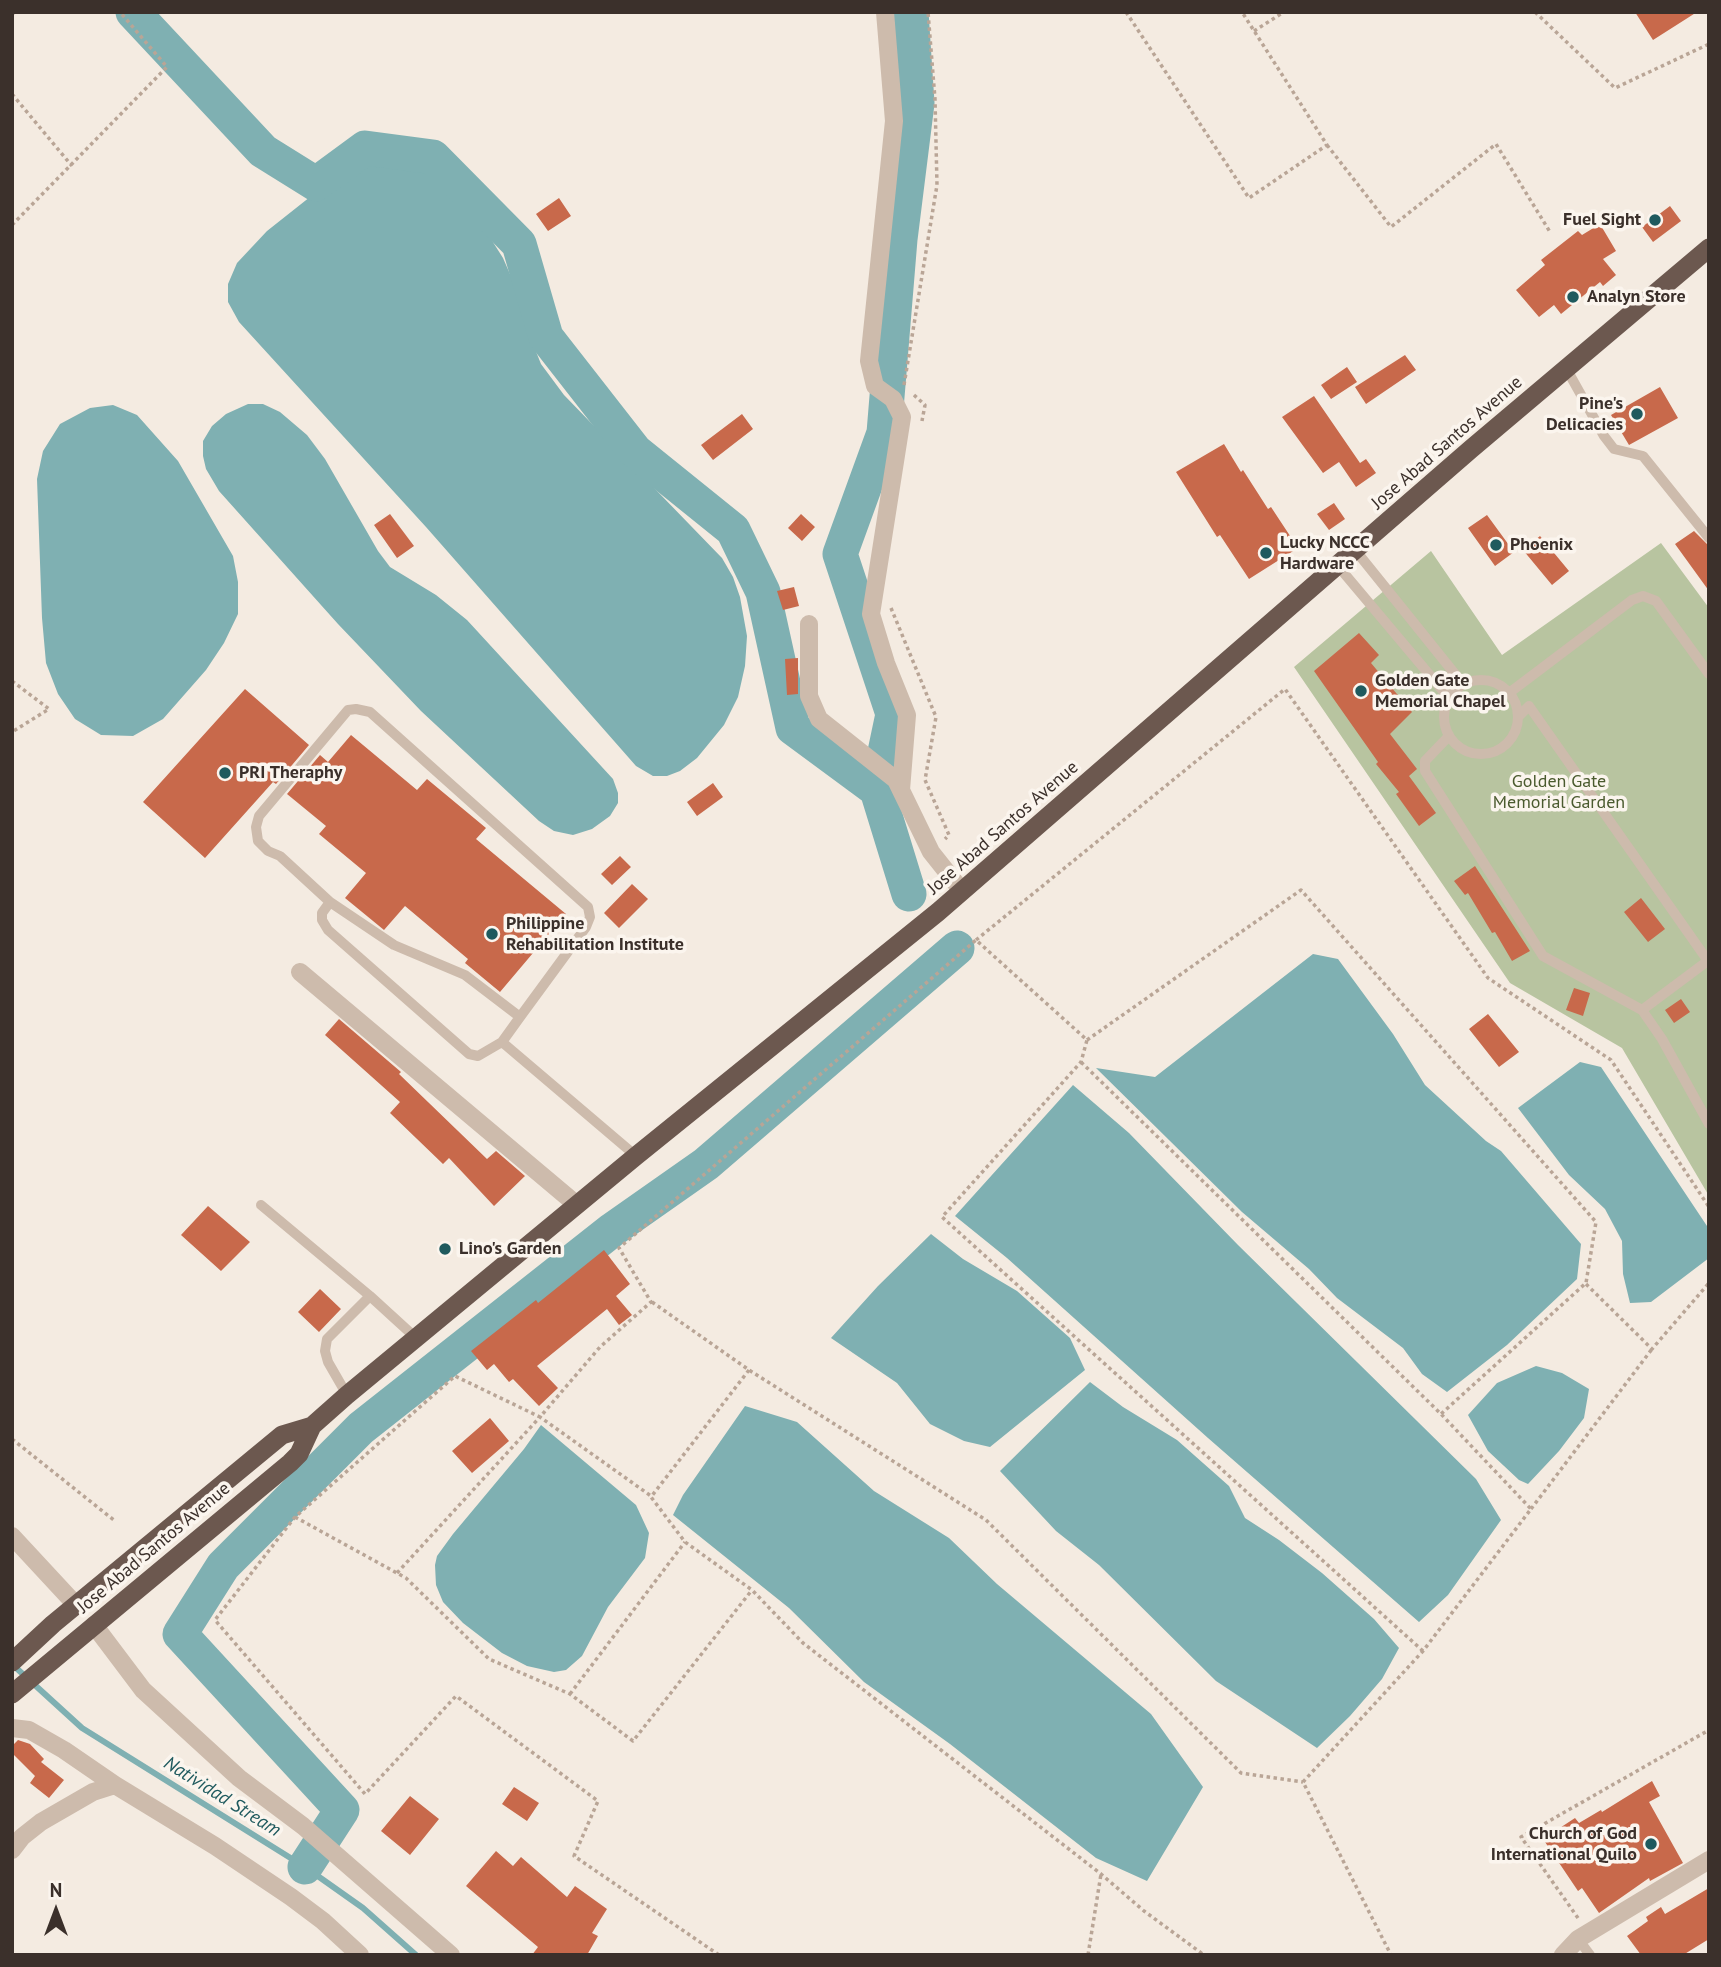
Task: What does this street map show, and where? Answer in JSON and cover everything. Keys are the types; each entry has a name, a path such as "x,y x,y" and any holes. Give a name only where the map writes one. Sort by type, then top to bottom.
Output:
{"highway":[{"name":"Jose Abad Santos Avenue","path":"12,1694 299,1454 312,1426 347,1395 962,891 1566,368 1709,248"},
{"name":"Jose Abad Santos Avenue","path":"12,1662 53,1624 282,1435 312,1426"}],"street":[{"path":"885,12 894,121 869,361 875,386 893,399 902,417 871,614 886,663 907,715 899,785"},
{"path":"809,624 809,696 813,710 819,719 899,785 931,852 962,891"},
{"path":"300,972 576,1205"},
{"path":"12,1536 76,1605"},
{"path":"94,1625 143,1690 239,1778 303,1826 451,1955"},
{"path":"12,1728 29,1730 64,1750 215,1846 323,1921 360,1955"},
{"path":"12,1850 22,1837 41,1822 93,1792 116,1785"},
{"path":"1563,1955 1580,1931 1709,1860"}],"lane":[{"path":"1566,368 1614,449 1643,456 1709,538"},
{"path":"1356,551 1463,684"},
{"path":"1338,566 1449,698"},
{"path":"1509,693 1632,600 1643,596 1656,601 1709,674"},
{"path":"1483,680 1493,682 1509,693 1516,704 1516,730 1497,750 1484,754 1470,752 1458,746 1449,736 1444,717 1449,698 1463,684 1483,680"},
{"path":"1518,716 1529,706 1708,960 1642,1010"},
{"path":"330,902 322,913 322,920 328,930 469,1054 478,1056 502,1042 586,927 590,917 588,906 370,712 356,709 348,710 259,816 256,828 258,841 280,856 330,902 394,945 466,975 520,1017"},
{"path":"1449,736 1425,761 1425,771 1543,956 1642,1010 1662,1039 1709,1124"},
{"path":"502,1042 636,1156"},
{"path":"261,1205 416,1338"},
{"path":"347,1395 328,1362 325,1350 327,1339 370,1296"},
{"path":"1580,1931 1590,1955"}],"path":[{"path":"12,225 167,67 120,12"},
{"path":"920,432 925,405 904,387 937,185 935,99 928,12"},
{"path":"1126,12 1249,198 1327,145"},
{"path":"1241,12 1327,145 1391,227 1496,144 1549,232"},
{"path":"1254,31 1284,12"},
{"path":"1535,12 1615,88 1709,44"},
{"path":"12,94 72,166"},
{"path":"890,606 936,716 925,780 949,835 931,852"},
{"path":"12,681 49,709 12,732"},
{"path":"1303,1782 1241,1773 986,1520 749,1370 651,1302 620,1248 976,940 1285,689 1488,978 1611,1060 1709,1207"},
{"path":"1423,1651 942,1217 1082,1062 1087,1040 1301,890 1596,1222 1586,1283 1441,1414"},
{"path":"976,940 1087,1040"},
{"path":"1082,1062 1441,1414 1531,1509"},
{"path":"1586,1283 1652,1349"},
{"path":"1303,1782 1423,1651 1652,1349 1709,1283"},
{"path":"397,1573 540,1417 600,1347 651,1302"},
{"path":"651,1497 749,1370"},
{"path":"719,1955 574,1856 598,1801 456,1696 365,1794 215,1620 295,1517 455,1376 540,1417 651,1497 685,1542 752,1590 803,1643 1101,1874 1144,1911 1204,1955"},
{"path":"12,1438 116,1521"},
{"path":"295,1517 406,1578 489,1659 570,1694 633,1741 752,1590"},
{"path":"570,1694 685,1542"},
{"path":"1580,1931 1521,1837 1709,1730"},
{"path":"1303,1782 1391,1955"},
{"path":"1088,1955 1101,1874"}],"green space":[{"name":"Golden Gate Memorial Garden","path":"1661,543 1709,608 1709,1196 1622,1048 1510,983 1294,667 1431,551 1502,655"}],"water":[{"path":"383,160 404,160 425,167 444,182 484,228 503,258 513,281 541,364 564,395 722,558 733,577 740,597 747,636 745,666 738,697 724,725 697,758 680,771 667,776 653,776 636,766 426,527 239,322 228,302 228,284 237,263 267,231 315,193 361,166"},
{"path":"248,404 263,404 280,412 307,435 325,459 390,567 436,595 467,620 613,779 618,803 610,816 592,829 573,835 554,831 539,821 421,711 338,624 219,491 206,469 203,441 212,426 226,414"},
{"path":"113,405 137,415 178,461 233,556 238,582 238,614 224,643 206,670 163,719 133,736 101,735 75,719 58,694 46,663 42,618 37,479 43,451 60,424 90,408"},
{"path":"1313,954 1338,959 1393,1034 1425,1085 1486,1141 1501,1151 1581,1244 1577,1279 1507,1345 1447,1392 1422,1374 1403,1348 1337,1298 1309,1269 1242,1212 1096,1068 1155,1077"},
{"path":"1580,1062 1601,1067 1709,1229 1709,1258 1651,1302 1630,1303 1623,1274 1622,1241 1605,1209 1569,1175 1518,1108"},
{"path":"1073,1085 1129,1133 1238,1245 1476,1479 1501,1520 1448,1595 1419,1622 1007,1258 955,1216"},
{"path":"931,1234 963,1259 1017,1291 1070,1338 1085,1370 990,1447 964,1441 930,1424 897,1383 831,1338 878,1286"},
{"path":"1536,1366 1562,1373 1589,1389 1584,1418 1559,1451 1528,1484 1519,1480 1488,1451 1468,1415 1497,1383"},
{"path":"1090,1382 1123,1407 1177,1440 1229,1486 1245,1518 1322,1573 1374,1619 1399,1648 1382,1679 1317,1748 1216,1681 1099,1565 1056,1531 1000,1471"},
{"path":"745,1406 797,1422 874,1491 949,1538 997,1584 1151,1714 1203,1787 1147,1881 1096,1858 950,1744 864,1682 789,1608 673,1515 683,1495"},
{"path":"541,1425 636,1505 649,1533 645,1558 608,1607 582,1656 566,1670 554,1672 527,1666 502,1653 463,1623 443,1602 436,1585 437,1556"}],"building":[{"path":"1635,12 1697,12 1653,40"},
{"path":"559,198 571,216 548,231 536,214"},
{"path":"1670,206 1681,221 1653,242 1642,227"},
{"path":"1600,224 1616,251 1603,259 1616,275 1603,286 1600,282 1561,314 1554,305 1539,317 1516,290 1545,265 1541,260 1578,231 1582,235"},
{"path":"1405,355 1416,370 1366,404 1355,387"},
{"path":"1347,367 1357,382 1331,399 1321,385"},
{"path":"1660,387 1678,418 1629,445 1611,415"},
{"path":"1314,396 1360,463 1366,459 1376,473 1356,487 1339,462 1323,473 1282,417"},
{"path":"742,414 753,429 713,460 701,445"},
{"path":"1224,444 1241,472 1243,470 1268,509 1271,507 1298,548 1249,579 1220,535 1217,537 1176,472"},
{"path":"1334,503 1345,519 1329,530 1317,514"},
{"path":"390,514 414,546 397,558 374,525"},
{"path":"801,514 815,527 802,541 788,528"},
{"path":"1487,515 1514,552 1495,566 1468,528"},
{"path":"1694,531 1709,546 1709,591 1675,544"},
{"path":"1540,536 1569,571 1552,585 1523,550"},
{"path":"794,587 799,606 783,610 777,591"},
{"name":"Golden Gate Memorial Chapel","path":"1359,633 1379,655 1371,663 1412,712 1390,734 1417,769 1409,776 1436,813 1419,826 1396,794 1399,792 1376,764 1378,762 1314,671"},
{"path":"798,658 798,694 787,695 785,659"},
{"name":"PRI Theraphy","path":"245,689 309,745 276,784 273,782 205,858 143,802"},
{"path":"351,735 417,790 427,779 486,828 476,839 566,914 500,992 465,963 468,959 405,906 384,930 345,898 366,873 319,834 326,826 287,794 320,755 328,762"},
{"path":"713,783 723,797 697,816 687,802"},
{"path":"620,856 631,867 612,885 601,874"},
{"path":"1475,866 1530,951 1512,961 1468,893 1465,895 1454,881"},
{"path":"632,884 648,899 619,928 604,913"},
{"path":"1641,898 1665,929 1648,942 1624,912"},
{"path":"1574,988 1590,993 1583,1016 1566,1010"},
{"path":"1681,999 1690,1012 1674,1023 1665,1010"},
{"path":"1488,1014 1519,1052 1499,1067 1469,1029"},
{"path":"339,1019 401,1072 399,1074 487,1159 496,1151 525,1176 494,1206 449,1158 443,1164 390,1113 400,1102 325,1035"},
{"path":"208,1206 250,1242 221,1271 181,1235"},
{"path":"604,1250 630,1284 616,1296 632,1315 619,1325 607,1309 537,1366 558,1388 539,1406 513,1379 509,1382 494,1364 487,1370 471,1351 536,1300 538,1303"},
{"path":"320,1289 341,1309 319,1332 298,1312"},
{"path":"490,1418 509,1441 472,1473 452,1451"},
{"path":"18,1740 30,1744 44,1759 41,1762 64,1780 49,1798 30,1783 35,1776 12,1753 12,1746"},
{"path":"1652,1781 1660,1796 1649,1802 1683,1863 1650,1881 1649,1878 1599,1913 1582,1888 1578,1891 1543,1839 1575,1818 1579,1823 1601,1810 1602,1812"},
{"path":"514,1787 539,1803 527,1821 502,1804"},
{"path":"410,1796 439,1819 410,1855 381,1831"},
{"path":"496,1851 513,1866 521,1857 567,1897 575,1886 607,1909 592,1933 598,1936 587,1955 532,1955 538,1947 466,1886"},
{"path":"1709,1888 1709,1939 1683,1955 1641,1955 1627,1936 1648,1921 1646,1917 1661,1907 1665,1914"}],"waterway":[{"path":"133,12 263,151 316,184 365,148 433,157 519,244 546,337 635,451 733,530 763,592 793,728 877,790"},
{"path":"909,894 877,790 893,714 840,554 884,433 900,239 917,103 911,12"},
{"path":"305,1867 342,1810 180,1634 223,1566 361,1428 612,1230 706,1164 957,948"},
{"name":"Natividad Stream","path":"14,1666 82,1728 305,1867 363,1908 416,1955"}],"place":[{"name":"Fuel Sight","path":"1655,220"},
{"name":"Analyn Store","path":"1573,297"},
{"name":"Pine's Delicacies","path":"1637,414"},
{"name":"Phoenix","path":"1496,545"},
{"name":"Lucky NCCC Hardware","path":"1266,553"},
{"name":"Golden Gate Memorial Chapel","path":"1361,691"},
{"name":"PRI Theraphy","path":"225,773"},
{"name":"Philippine Rehabilitation Institute","path":"492,934"},
{"name":"Lino's Garden","path":"445,1249"},
{"name":"Church of God International Quilo","path":"1651,1844"}]}
